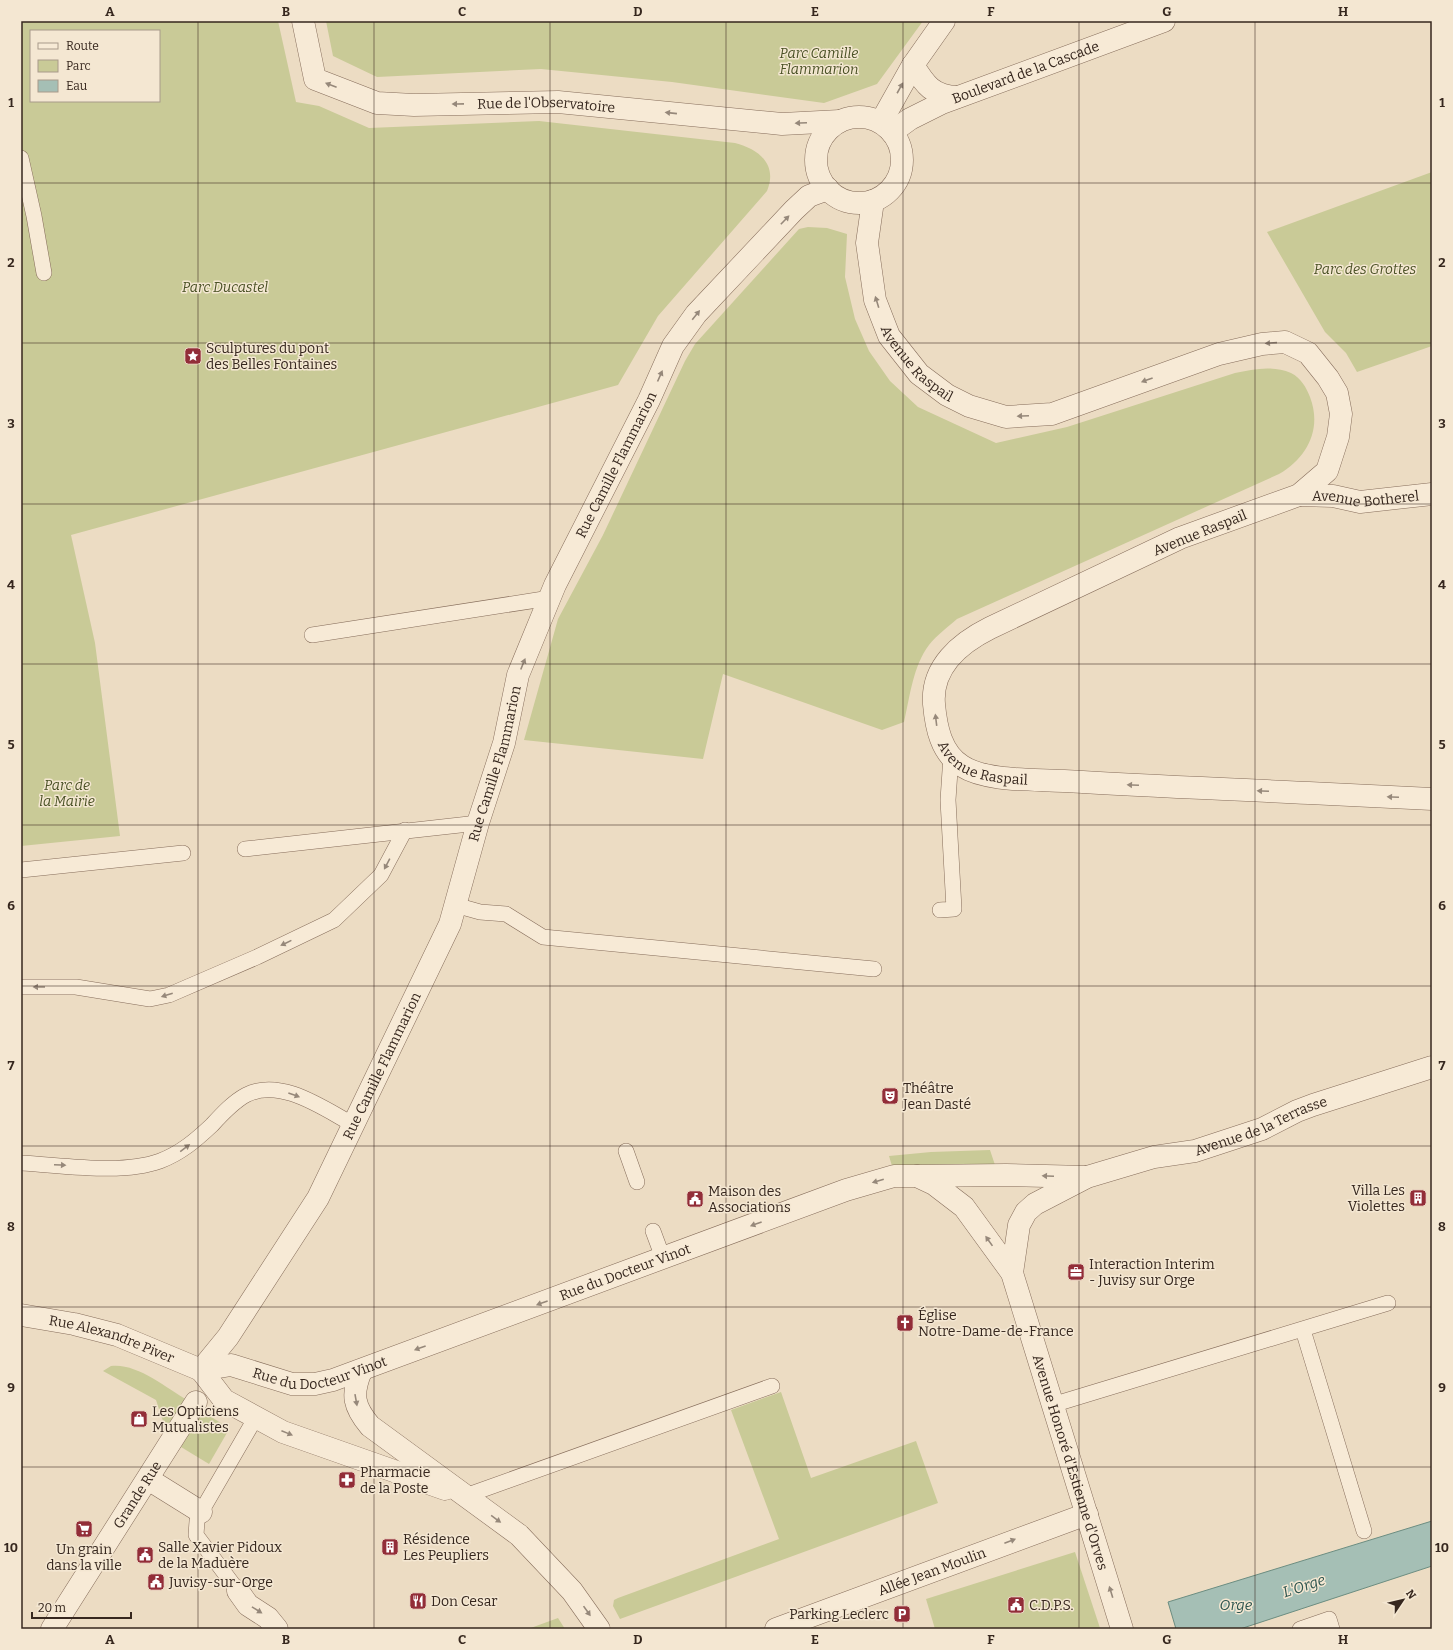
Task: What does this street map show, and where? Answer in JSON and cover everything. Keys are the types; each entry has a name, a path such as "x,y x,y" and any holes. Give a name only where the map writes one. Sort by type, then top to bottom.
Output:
{"street":[{"name":"Rue de l'Observatoire","path":"303,21 315,79 377,103 414,105 558,102 782,124 840,121"},
{"path":"887,127 913,65 944,21"},
{"name":"Boulevard de la Cascade","path":"887,127 910,119 957,97 1164,21"},
{"path":"913,65 932,90 943,96 957,97"},
{"path":"854,117 868,118 887,127 900,144 903,158 901,172 895,185 885,195 873,201 858,204 844,201 832,194 822,182 817,169 816,155 820,141 826,133 840,121 854,117"},
{"name":"Rue Camille Flammarion","path":"201,1370 228,1337 318,1198 450,924 478,823 504,743 518,675 550,598 649,400 673,346 696,314 786,219 809,196 828,189"},
{"name":"Avenue Raspail","path":"873,201 867,243 875,300 889,336 918,374 947,395 970,406 1006,417 1052,414 1219,354 1262,344 1285,342 1308,353 1328,378 1336,393 1341,414 1338,437 1327,471 1299,495 1180,538 971,638 943,665 936,684 934,701 937,727 943,744 951,756 961,765 974,772 1004,777 1114,784 1432,799"},
{"name":"Avenue Botherel","path":"1299,495 1333,496 1360,502 1432,494"},
{"name":"Avenue de la Terrasse","path":"1012,1273 1019,1225 1026,1212 1035,1204 1087,1177 1154,1157 1195,1151 1262,1129 1308,1107 1432,1067"},
{"name":"Avenue de la Terrasse","path":"917,1176 1006,1175 1087,1177"},
{"name":"Rue du Docteur Vinot","path":"201,1370 231,1364 292,1384 315,1384 361,1371 846,1190 894,1176 917,1176 934,1184 964,1207 1012,1273"},
{"name":"Avenue Honoré d'Estienne d'Orves","path":"1012,1273 1122,1629"},
{"name":"Rue Alexandre Piver","path":"21,1315 74,1324 117,1335 201,1370"},
{"path":"201,1370 224,1400 283,1432 465,1496"},
{"path":"361,1371 356,1384 355,1396 359,1413 370,1426 519,1536 572,1591 599,1629"},
{"name":"Grande Rue","path":"52,1629 148,1480 196,1402"},
{"path":"380,1466 393,1443"},
{"path":"148,1480 201,1512"},
{"name":"Allée Jean Moulin","path":"776,1629 1087,1514"},
{"path":"238,1591 248,1605 268,1618 277,1629"}],"lane":[{"path":"21,158 34,216 44,274"},
{"path":"312,635 550,598"},
{"path":"940,910 954,909 948,800 951,756"},
{"path":"245,849 478,823"},
{"path":"21,987 76,987 150,999 169,995 257,957 334,920 381,874 405,830"},
{"path":"21,870 183,853"},
{"path":"455,905 480,912 506,914 544,938 874,969"},
{"path":"21,1163 124,1169 143,1167 178,1154 195,1141 231,1106 247,1095 266,1090 284,1091 299,1096 354,1124"},
{"path":"626,1150 637,1182"},
{"path":"653,1231 663,1258"},
{"path":"1052,1404 1303,1330 1388,1303"},
{"path":"1303,1330 1364,1531"},
{"path":"465,1496 772,1386"},
{"path":"238,1591 196,1535 197,1521 256,1417"},
{"path":"1300,1629 1329,1619 1332,1629"}],"green space":[{"name":"Parc Ducastel","path":"21,21 278,21 296,102 319,106 369,128 539,121 735,143 752,149 759,154 768,166 770,173 770,182 767,191 658,316 618,385 71,535 95,643 120,836 21,846"},
{"name":"Parc Camille Flammarion","path":"326,21 923,21 877,84 824,103 672,82 541,69 377,77 333,56"},
{"name":"Parc des Grottes","path":"1432,172 1432,346 1357,372 1346,353 1325,332 1267,232"},
{"path":"808,227 827,228 847,234 845,277 855,319 869,351 890,381 918,407 996,443 1067,427 1235,373 1270,368 1295,375 1303,383 1307,390 1313,409 1314,420 1310,441 1298,459 1279,474 957,619 935,638 919,662 904,722 882,730 723,674 703,759 524,740 558,619 603,535 685,361 695,344 799,229"},
{"path":"990,1150 995,1165 892,1166 889,1156 931,1152"},
{"path":"111,1366 131,1368 141,1372 187,1400 166,1430 156,1400 103,1371"},
{"path":"781,1392 811,1478 916,1441 938,1503 620,1619 613,1606 614,1600 779,1539 731,1410"},
{"path":"202,1411 227,1427 228,1431 209,1464 181,1447"},
{"path":"1075,1552 1100,1628 935,1629 926,1599"},
{"path":"558,1618 565,1629 528,1629"}],"water":[{"name":"Orge","path":"1432,1521 1432,1566 1240,1629 1176,1629 1168,1602"}],"place":[{"name":"Sculptures du pont des Belles Fontaines","path":"193,356"},
{"name":"Théâtre Jean Dasté","path":"890,1096"},
{"name":"Villa Les Violettes","path":"1418,1198"},
{"name":"Maison des Associations","path":"695,1199"},
{"name":"Interaction Interim - Juvisy sur Orge","path":"1076,1272"},
{"name":"Église Notre-Dame-de-France","path":"905,1323"},
{"name":"Les Opticiens Mutualistes","path":"139,1419"},
{"name":"Pharmacie de la Poste","path":"347,1480"},
{"name":"Un grain dans la ville","path":"84,1529"},
{"name":"Résidence Les Peupliers","path":"390,1547"},
{"name":"Salle Xavier Pidoux de la Maduère","path":"145,1555"},
{"name":"Juvisy-sur-Orge","path":"156,1582"},
{"name":"Don Cesar","path":"418,1601"},
{"name":"C.D.P.S.","path":"1016,1605"},
{"name":"Parking Leclerc","path":"902,1614"}],"park label":[{"name":"Parc de la Mairie","path":"67,794"}],"water label":[{"name":"L'Orge","path":"1304,1586"}]}
